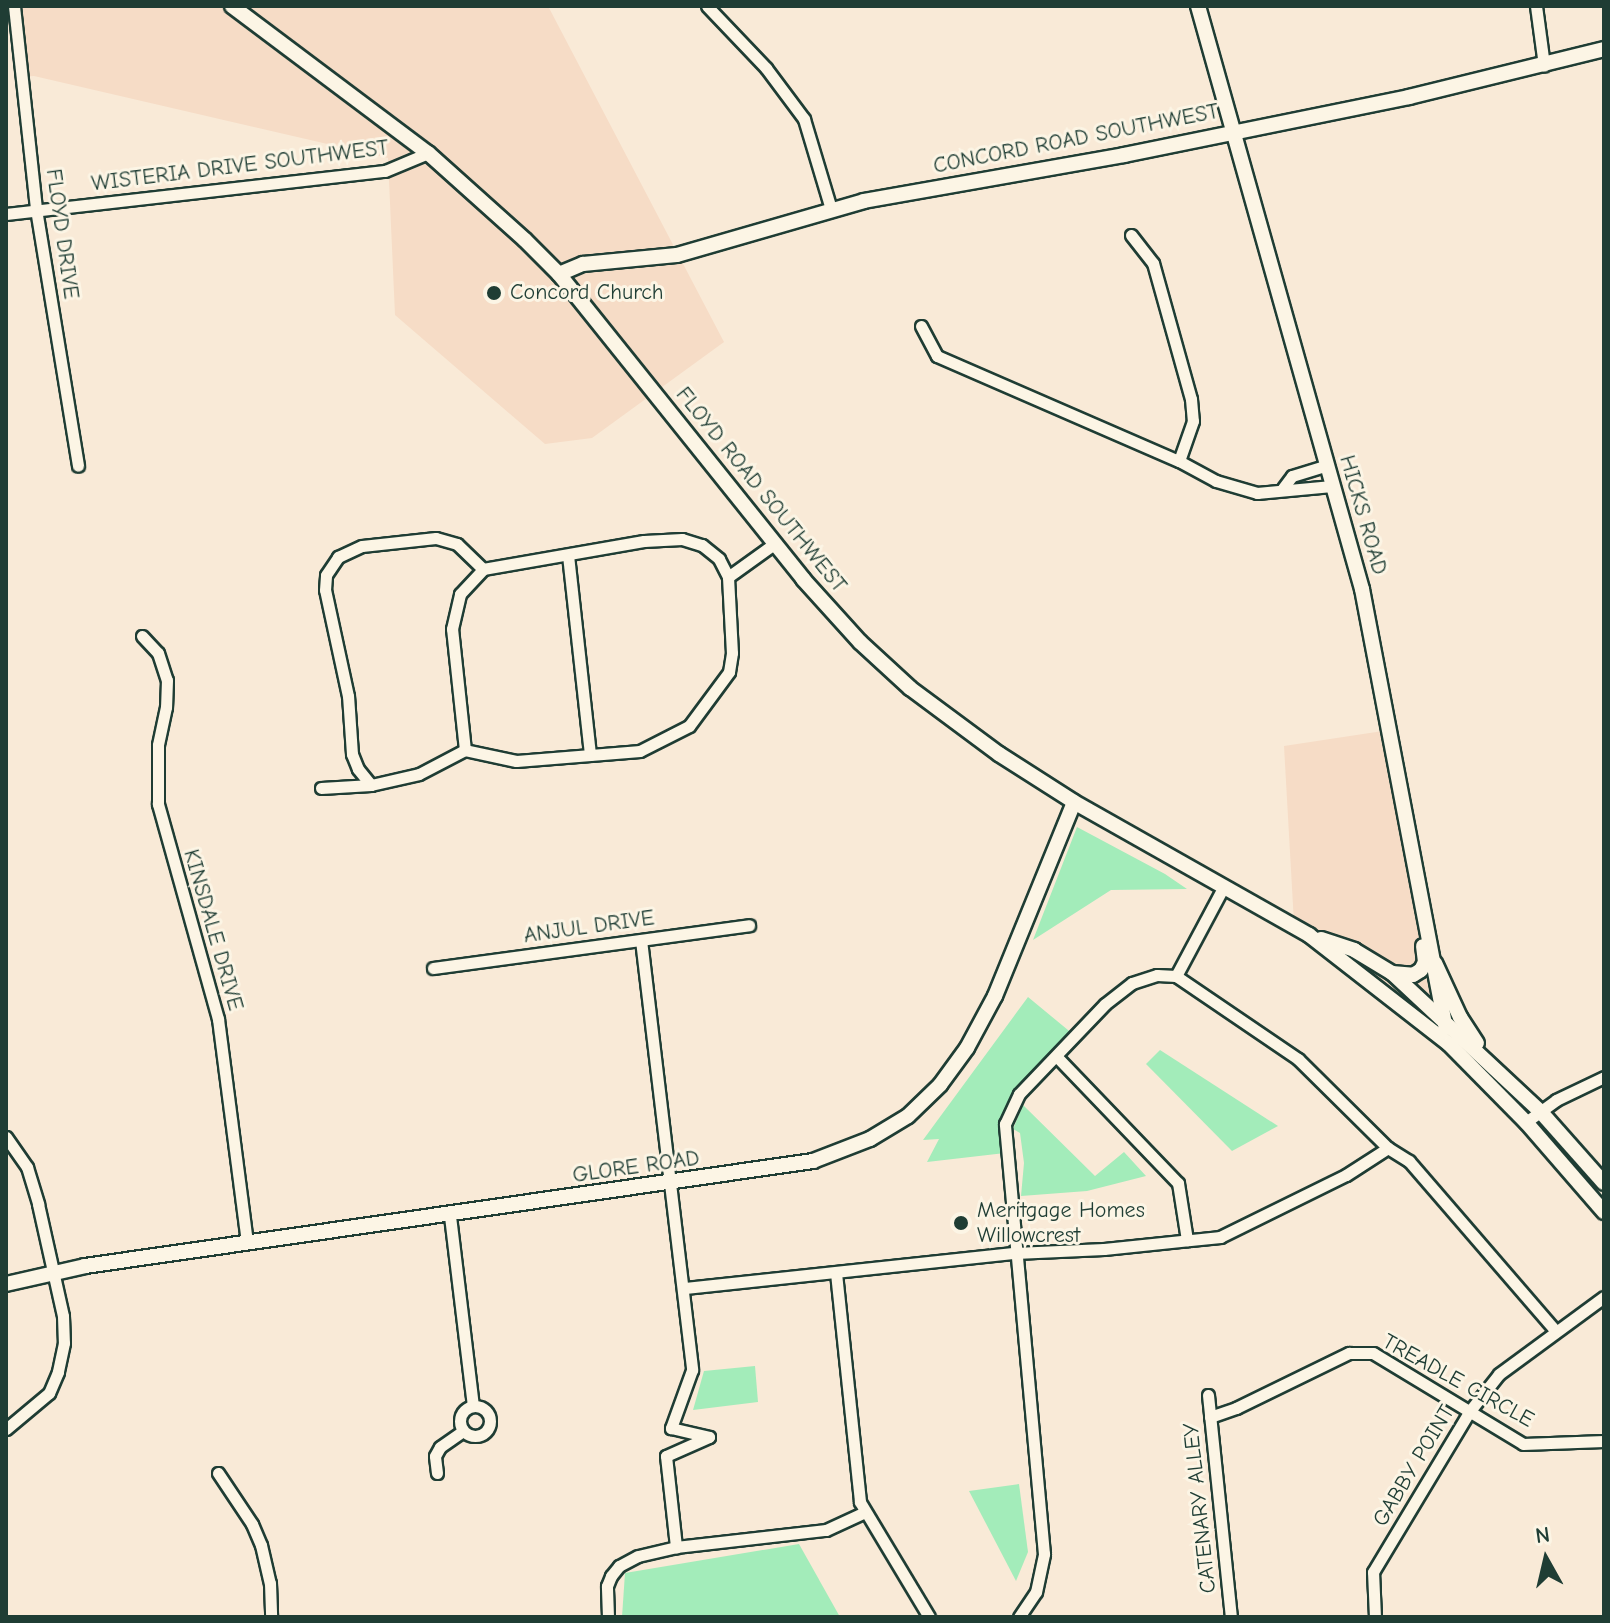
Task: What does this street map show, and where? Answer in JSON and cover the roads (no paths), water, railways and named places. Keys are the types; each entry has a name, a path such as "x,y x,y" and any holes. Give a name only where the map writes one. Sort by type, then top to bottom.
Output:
{"street":[{"name":"FLOYD DRIVE","path":"14,6 36,209 78,466"},
{"name":"FLOYD ROAD SOUTHWEST","path":"232,6 428,153 494,209 559,274 829,610 910,688 999,754 1074,802 1309,935 1449,1044 1526,1122 1604,1212"},
{"path":"707,6 766,68 804,119 831,209"},
{"name":"HICKS ROAD","path":"1198,6 1325,466 1340,504 1372,631 1449,1044"},
{"path":"1536,6 1544,65"},
{"name":"CONCORD ROAD SOUTHWEST","path":"559,274 583,264 677,255 831,209 1435,92 1604,49"},
{"path":"6,72 20,75"},
{"path":"6,82 20,75"},
{"name":"WISTERIA DRIVE SOUTHWEST","path":"6,214 222,193 385,171 428,153"},
{"path":"1131,235 1153,263 1191,399 1193,421 1179,461"},
{"path":"921,326 937,356 1238,489 1257,493 1283,488 1295,492 1332,486"},
{"path":"1283,488 1292,476 1325,466"},
{"path":"371,785 358,769 352,754 348,696 325,590 326,575 338,557 362,546 436,538 457,544 483,569"},
{"path":"321,788 371,785 419,774 465,750 516,761 640,751 689,726 729,672 732,653 728,577 719,559 702,545 682,539 644,541 483,569 460,594 452,629 465,750"},
{"path":"728,577 774,544"},
{"path":"568,555 590,755"},
{"name":"KINSDALE DRIVE","path":"142,636 158,653 167,680 166,707 158,745 158,804 218,1019 247,1243"},
{"name":"GLORE ROAD","path":"6,1284 85,1266 669,1185 813,1161 870,1139 908,1116 940,1085 967,1048 995,996 1074,802"},
{"path":"1176,976 1224,886"},
{"path":"1392,973 1413,975 1421,970 1425,962 1421,929 1424,914"},
{"name":"ANJUL DRIVE","path":"433,968 749,925"},
{"name":"FLOYD ROAD SOUTHWEST","path":"1309,935 1354,950 1392,973 1444,1018 1540,1111 1604,1183"},
{"path":"641,940 669,1185 685,1288 692,1370 671,1428 709,1437 666,1456 676,1547"},
{"path":"1435,963 1460,1017 1500,1072"},
{"path":"1019,1617 1036,1592 1044,1554 1005,1124 1019,1094 1106,1004 1132,983 1157,975 1176,976 1298,1059 1388,1148 1409,1161 1555,1330"},
{"path":"1057,1057 1178,1183 1187,1240"},
{"path":"1526,1122 1540,1111 1604,1077"},
{"path":"6,1137 27,1167 64,1325 58,1372 49,1393 6,1429"},
{"path":"685,1288 1015,1253 1220,1237 1346,1175 1388,1148"},
{"path":"450,1216 473,1406"},
{"path":"836,1273 857,1479 865,1512 929,1617"},
{"name":"GABBY POINT","path":"1375,1617 1373,1572 1469,1412 1499,1374 1604,1297"},
{"name":"TREADLE CIRCLE","path":"1210,1417 1236,1408 1349,1353 1373,1353 1523,1444 1604,1441"},
{"name":"CATENARY ALLEY","path":"1208,1395 1231,1617"},
{"path":"463,1431 461,1416 473,1406"},
{"path":"463,1431 478,1436 490,1426 487,1412 473,1406"},
{"path":"437,1473 435,1456 440,1447 463,1431"},
{"path":"218,1473 252,1524 266,1558 271,1617"},
{"path":"608,1617 607,1586 619,1566 638,1556 676,1547 826,1530 865,1512"}],"place":[{"name":"Concord Church","path":"494,293"},
{"name":"Meritgage Homes Willowcrest","path":"961,1223"}]}
